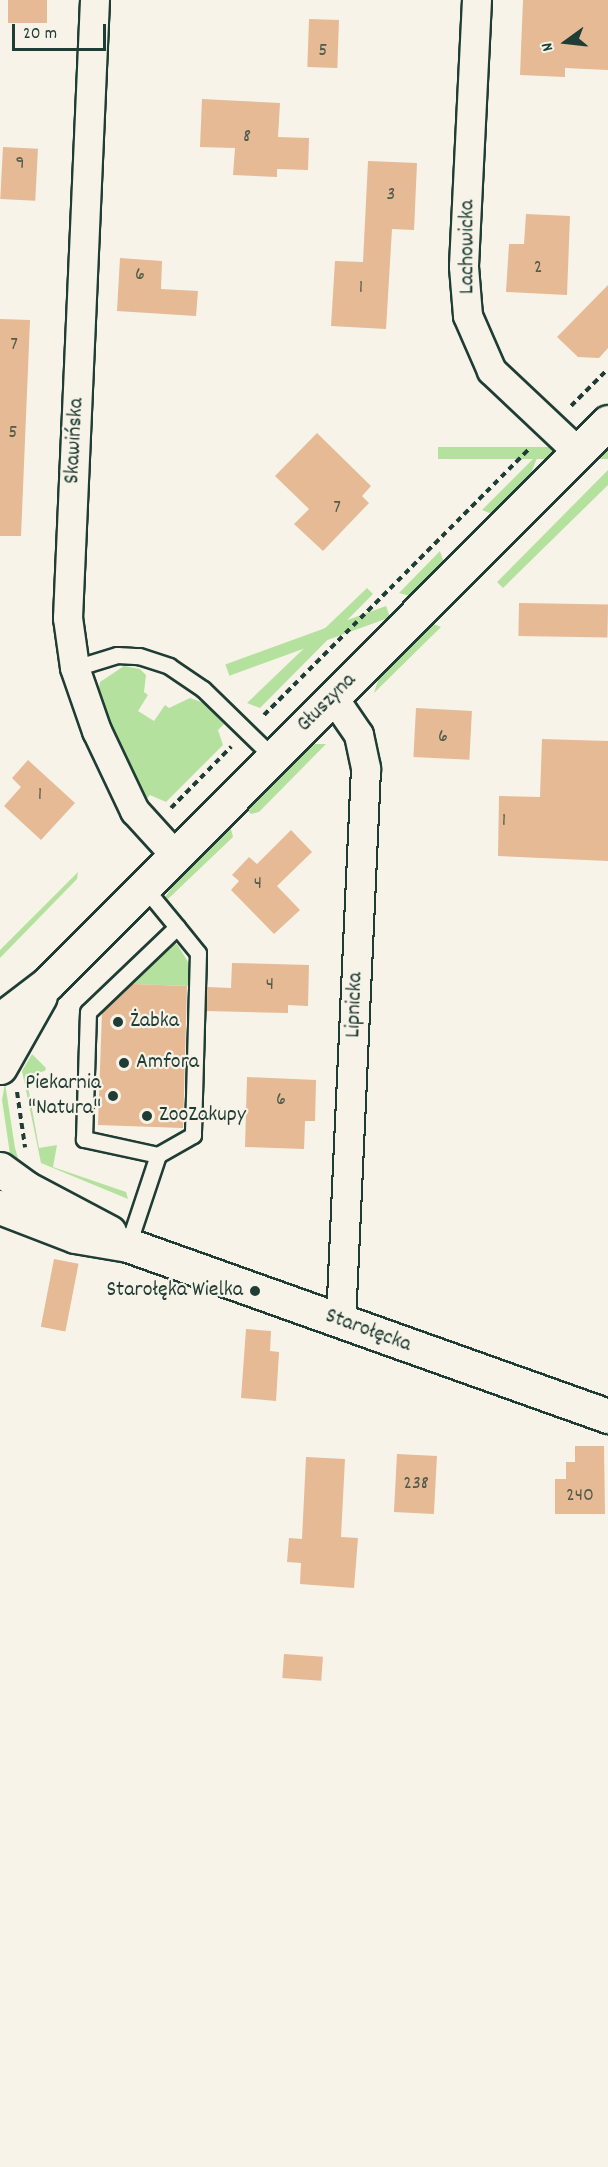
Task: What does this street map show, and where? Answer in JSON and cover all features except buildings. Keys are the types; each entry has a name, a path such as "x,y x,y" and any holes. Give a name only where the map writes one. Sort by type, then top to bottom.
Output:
{"street":[{"name":"Skawińska","path":"95,0 68,618 75,668 97,731 129,801 175,855"},
{"name":"Lachowicka","path":"477,0 464,267 468,315 492,371 578,452"},
{"name":"Głuszyna","path":"0,1020 46,984 608,422"},
{"name":"Lipnicka","path":"333,697 359,735 366,769 341,1322"},
{"name":"Głuszyna","path":"0,1067 46,984"},
{"name":"Starołęcka","path":"0,1169 128,1245"},
{"name":"Starołęcka","path":"0,1208 75,1236 128,1245 608,1416"}],"lane":[{"path":"75,668 117,655 139,656 169,666 203,689 273,758"},
{"path":"128,1245 158,1155 193,1135 198,953 144,887"},
{"path":"158,1155 84,1139 88,1012 177,927"}],"green space":[{"path":"438,447 608,447 608,459 438,459"},
{"path":"539,453 529,478 492,514 482,510"},
{"path":"608,470 608,485 503,588 497,582"},
{"path":"440,551 444,563 410,596 399,593"},
{"path":"367,588 373,594 260,708 247,703"},
{"path":"386,606 390,617 229,676 225,664"},
{"path":"431,623 441,627 374,693 379,677"},
{"path":"124,666 140,669 146,675 144,692 148,695 138,711 154,721 165,705 169,708 190,698 204,703 224,724 218,730 223,745 166,802 150,795 144,802 96,705 100,682"},
{"path":"315,744 326,744 259,812 251,814 246,809 300,754"},
{"path":"230,825 233,837 168,899 165,897 184,871"},
{"path":"78,872 77,879 0,958 0,950"},
{"path":"177,944 188,962 191,986 131,984 172,945"},
{"path":"32,1054 46,1068 45,1071 26,1075 39,1148 57,1145 53,1167 126,1192 128,1199 41,1163 22,1071"},
{"path":"5,1083 15,1148 20,1165 14,1164 10,1154 2,1100"}],"place":[{"name":"Żabka","path":"118,1022"},
{"name":"Amfora","path":"124,1063"},
{"name":"Piekarnia \"Natura\"","path":"113,1096"},
{"name":"ZooZakupy","path":"147,1116"},
{"name":"Starołęka Wielka","path":"255,1291"}]}
